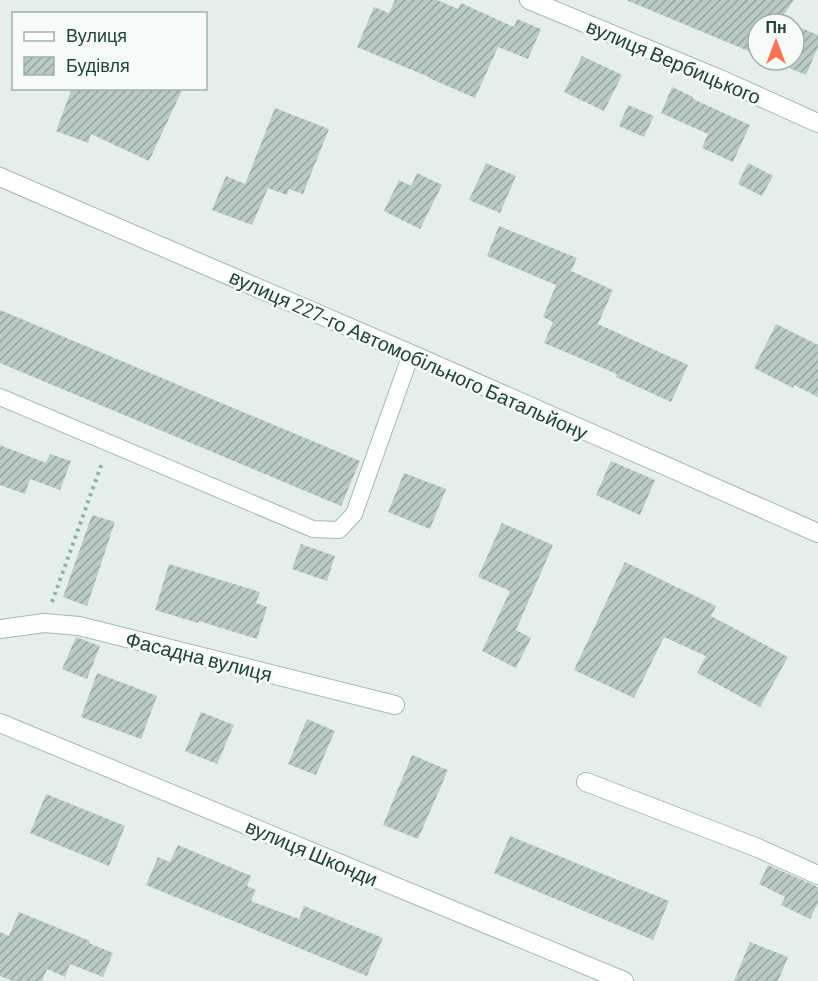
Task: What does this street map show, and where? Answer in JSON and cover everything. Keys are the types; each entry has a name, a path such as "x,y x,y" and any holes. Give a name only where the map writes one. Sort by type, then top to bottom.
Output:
{"street":[{"name":"вулиця Вербицького","path":"529,0 818,123"},
{"name":"вулиця 227-го Автомобільного Батальйону","path":"0,177 818,533"},
{"name":"Фасадна вулиця","path":"0,629 44,623 79,626 395,705"},
{"name":"вулиця Шконди","path":"0,723 624,981"},
{"path":"586,782 758,848 818,875"}],"lane":[{"path":"0,397 313,529 339,530 354,514 411,354"}],"path":[{"path":"44,623 109,442"}],"building":[{"path":"395,0 437,0 458,9 461,3 514,27 517,19 541,29 528,59 498,47 475,98 357,47 374,7 389,13"},
{"path":"626,0 794,0 786,12 746,12 746,50"},
{"path":"806,30 818,35 818,47 806,75 799,72 806,72"},
{"path":"582,56 622,75 604,111 564,92"},
{"path":"672,87 750,125 733,162 702,148 708,134 661,113"},
{"path":"71,90 182,90 149,161 91,134 88,143 56,131"},
{"path":"628,105 654,116 644,137 619,126"},
{"path":"275,108 329,129 303,194 289,189 287,195 268,188 252,225 212,210 226,176 245,184"},
{"path":"486,163 516,176 500,213 469,200"},
{"path":"748,163 773,176 762,196 738,184"},
{"path":"417,173 442,185 420,229 384,211 399,180 411,186"},
{"path":"499,226 577,258 571,271 613,290 598,324 688,365 671,402 616,377 617,374 544,343 553,322 543,317 556,285 487,256"},
{"path":"0,310 360,461 341,506 0,363"},
{"path":"776,324 818,345 818,397 794,385 793,388 754,368"},
{"path":"0,445 46,463 50,454 71,461 60,490 30,479 25,494 0,485"},
{"path":"611,461 655,480 640,515 596,495"},
{"path":"404,473 446,489 430,529 388,512"},
{"path":"92,515 115,522 87,606 63,597"},
{"path":"502,523 553,545 516,630 531,638 516,668 482,651 510,591 478,577"},
{"path":"301,544 335,556 327,581 292,569"},
{"path":"625,562 716,606 711,616 788,657 760,707 697,673 706,656 664,637 634,698 574,670"},
{"path":"169,564 260,592 256,603 267,607 257,639 155,610"},
{"path":"76,637 100,646 87,679 62,669"},
{"path":"97,673 157,696 141,739 81,717"},
{"path":"201,712 234,725 217,764 185,751"},
{"path":"307,719 335,731 316,775 288,764"},
{"path":"412,755 448,770 418,839 383,825"},
{"path":"46,794 125,826 109,866 30,833"},
{"path":"510,836 669,901 653,940 494,873"},
{"path":"178,845 251,876 247,886 256,890 251,901 299,919 304,906 383,938 367,976 146,885 158,857 170,862"},
{"path":"768,865 818,887 818,903 810,919 781,905 785,897 759,884"},
{"path":"19,912 90,941 89,943 113,953 103,977 70,964 65,977 47,969 42,981 13,981 0,976 0,932 9,936"},
{"path":"750,942 788,957 778,981 734,981"}]}
